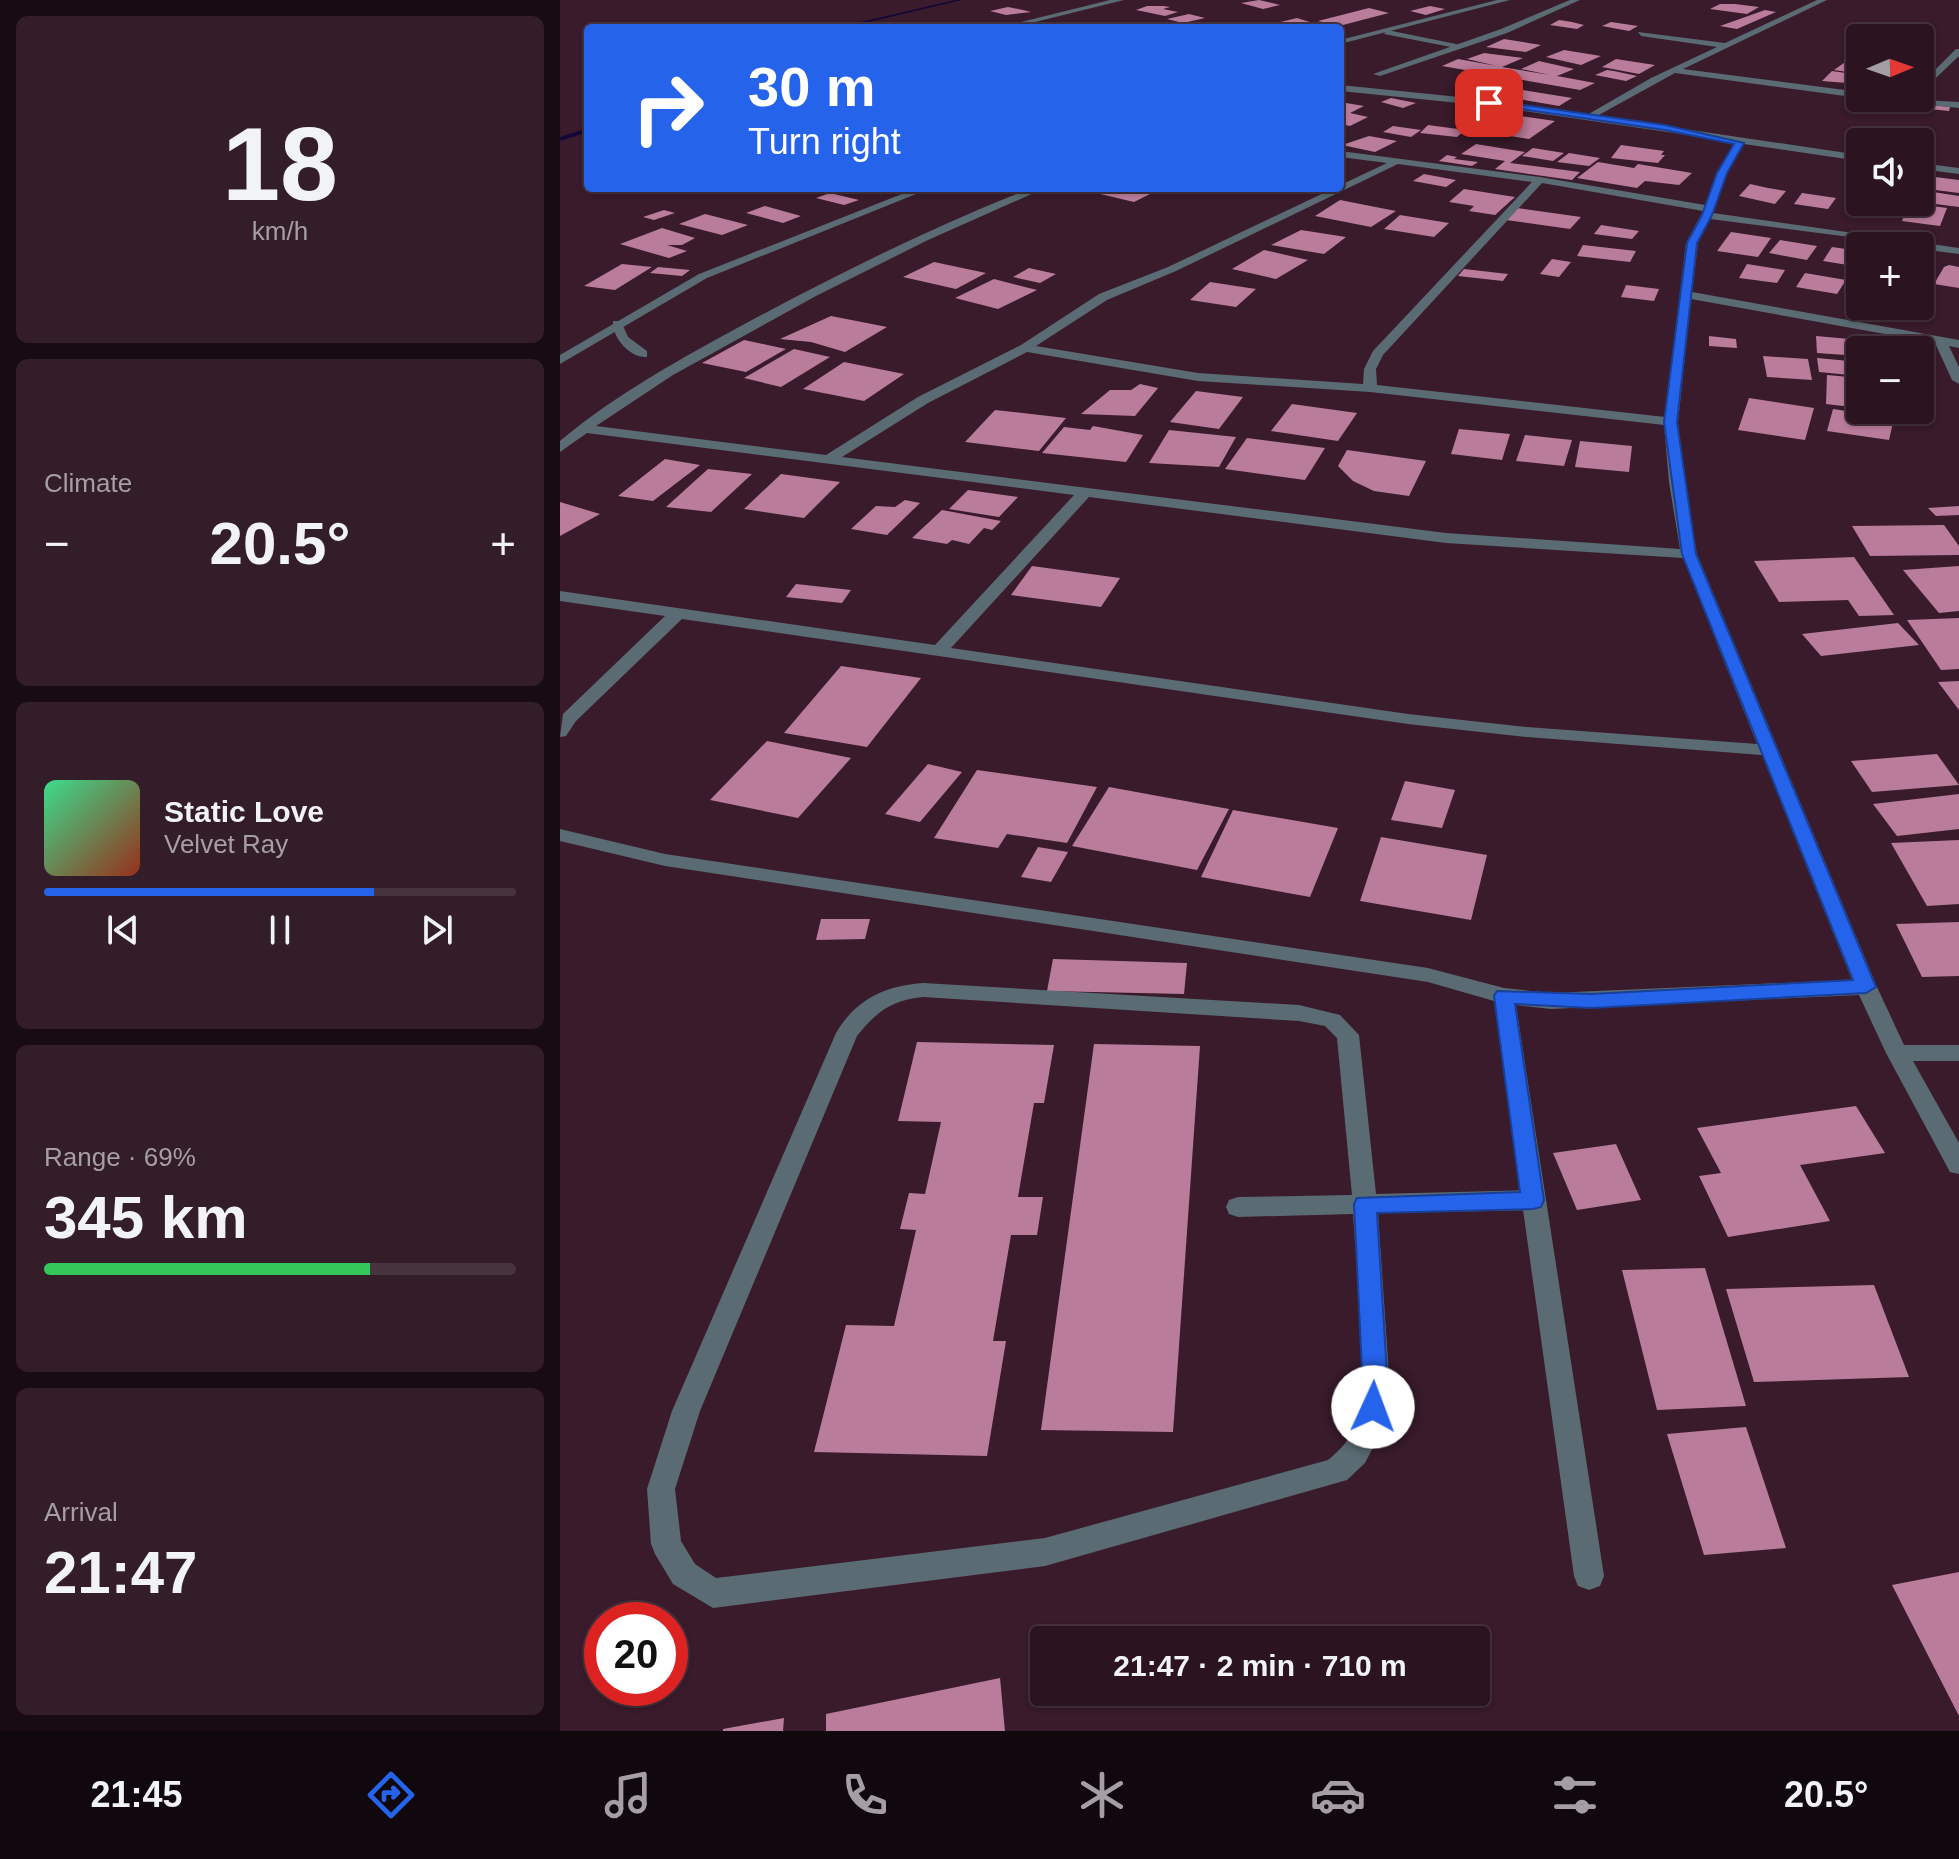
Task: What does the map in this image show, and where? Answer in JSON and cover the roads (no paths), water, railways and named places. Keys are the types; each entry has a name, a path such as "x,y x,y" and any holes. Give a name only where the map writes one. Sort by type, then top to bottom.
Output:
{"street":[{"path":"1018,24 1120,0"},
{"path":"1344,41 1506,0"},
{"path":"1377,74 1576,0"},
{"path":"1591,116 1823,0"},
{"path":"1387,32 1456,46"},
{"path":"1641,34 1728,46"},
{"path":"1934,76 1959,51"},
{"path":"1676,71 1846,93"},
{"path":"1344,88 1591,116 1740,143 1846,156"},
{"path":"1934,102 1959,105"},
{"path":"1740,143 1722,173 1708,212 1692,243 1685,294 1671,422 1689,554 1866,987 1897,1053 1959,1165"},
{"path":"1344,155 1393,164 1540,180 1708,212 1959,251"},
{"path":"1344,187 1393,164"},
{"path":"1934,168 1959,171"},
{"path":"1370,388 1370,369 1377,354 1540,180"},
{"path":"560,360 703,276 916,192"},
{"path":"560,448 583,428 681,365 848,273 1031,192"},
{"path":"827,460 923,400 1025,348 1103,297 1172,269 1334,192"},
{"path":"1685,294 1959,344"},
{"path":"617,324 623,339 643,354"},
{"path":"1940,341 1959,380"},
{"path":"1025,348 1198,377 1370,388 1671,422"},
{"path":"583,428 1446,538 1689,554"},
{"path":"939,651 1086,491"},
{"path":"560,596 1408,719 1527,732 1767,750"},
{"path":"560,732 569,718 677,614"},
{"path":"560,835 665,860 1428,975 1504,996 1591,1001 1866,987"},
{"path":"923,990 1299,1013 1332,1020 1348,1035 1365,1204 1376,1390 1370,1425 1355,1454 1337,1471 1045,1552 713,1593 684,1574 666,1544 661,1489 686,1411 847,1033 869,1005 893,991 923,990"},
{"path":"1504,996 1589,1576"},
{"path":"1897,1053 1959,1053"},
{"path":"1238,1207 1533,1200"}],"waterway":[{"path":"855,24 960,0"},
{"path":"560,139 584,131"}]}
